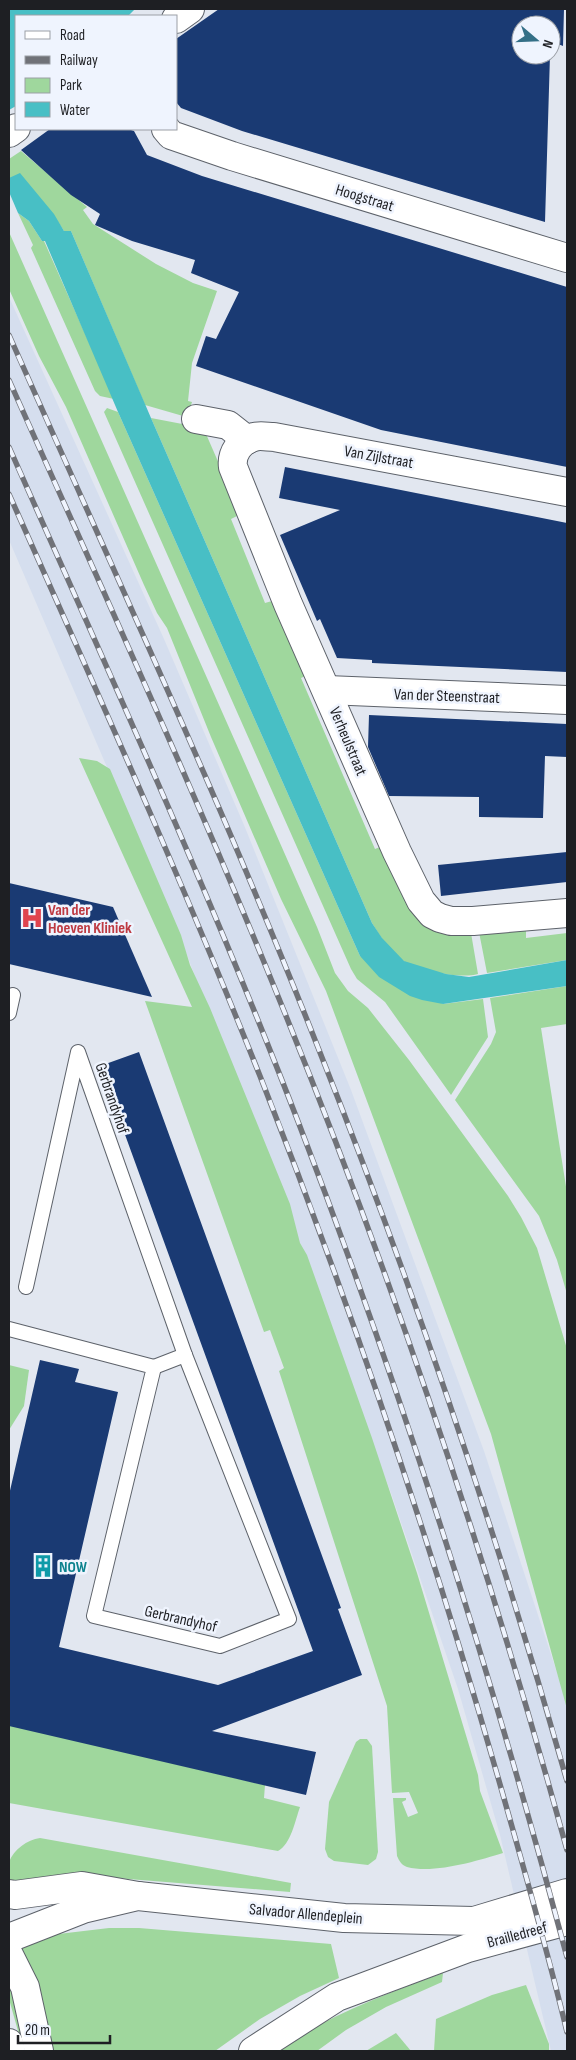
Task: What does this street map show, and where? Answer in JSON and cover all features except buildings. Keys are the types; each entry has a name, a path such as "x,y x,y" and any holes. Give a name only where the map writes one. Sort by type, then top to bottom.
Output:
{"street":[{"path":"178,18 190,9"},
{"name":"Hoogstraat","path":"167,130 171,135 232,156 567,258"},
{"path":"196,419 228,425 247,440"},
{"name":"Van Zijlstraat","path":"247,440 255,436 274,437 567,492"},
{"name":"Verheulstraat","path":"247,440 237,448 232,458 234,467 288,604 397,852 421,901 432,914 451,921 473,921 567,913"},
{"name":"Van der Steenstraat","path":"327,690 567,700"},
{"name":"Salvador Allendeplein","path":"9,1894 82,1886 138,1896 344,1918 474,1921"},
{"name":"Brailledreef","path":"474,1921 567,1893"},
{"name":"Salvador Allendeplein","path":"9,1938 83,1909 138,1896"},
{"name":"Brailledreef","path":"254,2051 337,1997 468,1948 567,1921"},
{"path":"9,1955 25,1987 39,2051"},
{"path":"9,2043 11,2051"}],"lane":[{"path":"9,1013 13,995"},
{"name":"Gerbrandyhof","path":"26,1287 78,1052 185,1356 289,1619 220,1646 94,1616 154,1367"},
{"path":"9,1329 154,1367 185,1356"}],"shaded area":[{"path":"9,297 164,639 244,825 351,1090 484,1451 565,1697 567,1706 567,2051 551,2051 500,1835 458,1689 391,1493 179,934 9,540"}],"green space":[{"path":"21,151 87,207 83,210 93,224 156,264 193,283 217,291 192,363 188,401 192,402 189,411 183,416 145,405 71,231 64,231 52,213 40,200 9,178 9,159"},
{"path":"18,213 29,221 42,241 44,241 114,399 100,396 95,391 31,248 33,245"},
{"path":"9,232 317,927 335,973 348,991 368,1008 409,1060 508,1196 537,1248 567,1349 567,1709 491,1434 326,991 281,899 211,737 167,628 157,613 66,407 39,356 9,289"},
{"path":"107,408 118,412 360,956 443,1004 483,999 488,1037 451,1095 385,1002 357,979 351,969 104,412"},
{"path":"151,418 198,427 206,434 241,514 231,519 265,603 279,599 310,674 301,678 375,849 385,845 422,922 440,932 471,933 478,974 461,976 441,973 405,962 391,950 372,923"},
{"path":"79,758 97,761 110,769 181,935 190,965 210,1008 290,1204 300,1243 307,1255 372,1438 417,1573 478,1775 480,1791 503,1853 455,1866 430,1869 407,1867 402,1864 397,1856 393,1798 406,1798 402,1802 408,1817 418,1813 409,1792 392,1793 387,1706 279,1371 284,1368 270,1330 264,1332 145,1001 192,1007"},
{"path":"526,927 526,938 567,933 567,960 487,973 479,932"},
{"path":"567,986 567,1024 541,1028 567,1193 567,1294 557,1260 539,1216 455,1100 491,1044 496,1032 490,998"},
{"path":"9,1365 29,1370 24,1406 9,1430"},
{"path":"9,1725 265,1785 264,1798 300,1807 292,1832 286,1843 278,1851 9,1803"},
{"path":"360,1739 367,1739 372,1746 378,1852 376,1859 368,1865 334,1861 328,1857 325,1849 329,1802 356,1742"},
{"path":"40,1838 291,1883 290,1892 116,1878 86,1877 9,1882 8,1864 11,1857 26,1843"},
{"path":"109,1928 139,1928 331,1944 339,1978 300,1996 260,2019 215,2051 49,2051 18,1949 50,1935"},
{"path":"9,1968 33,2051 21,2051 18,2031 9,1999"},
{"path":"443,1973 442,1982 386,2007 346,2030 317,2051 275,2051 336,2016"},
{"path":"526,1985 549,2044 549,2051 434,2051 436,2019 492,1995"},
{"path":"396,2033 411,2051 366,2051"}],"water":[{"path":"9,9 135,9 129,15 15,15 15,107 9,110"},
{"path":"20,173 54,214 64,231 71,231 372,923 382,938 404,961 446,974 469,977 567,960 567,986 443,1004 410,996 379,977 360,956 118,412 45,241 42,241 29,221 18,213 9,192 9,178"}],"railway":[{"path":"9,335 207,780 283,960 354,1140 421,1321 483,1504 567,1781"},
{"path":"9,380 218,852 325,1114 364,1217 438,1426 505,1637 567,1850"},
{"path":"9,447 195,868 265,1038 338,1227 410,1433 477,1641 567,1957"},
{"path":"9,494 138,784 200,930 260,1076 329,1257 393,1440 452,1624 523,1865 567,2032"}],"place":[{"name":"Van der Hoeven Kliniek","path":"32,918"},
{"name":"NOW","path":"43,1566"}]}
